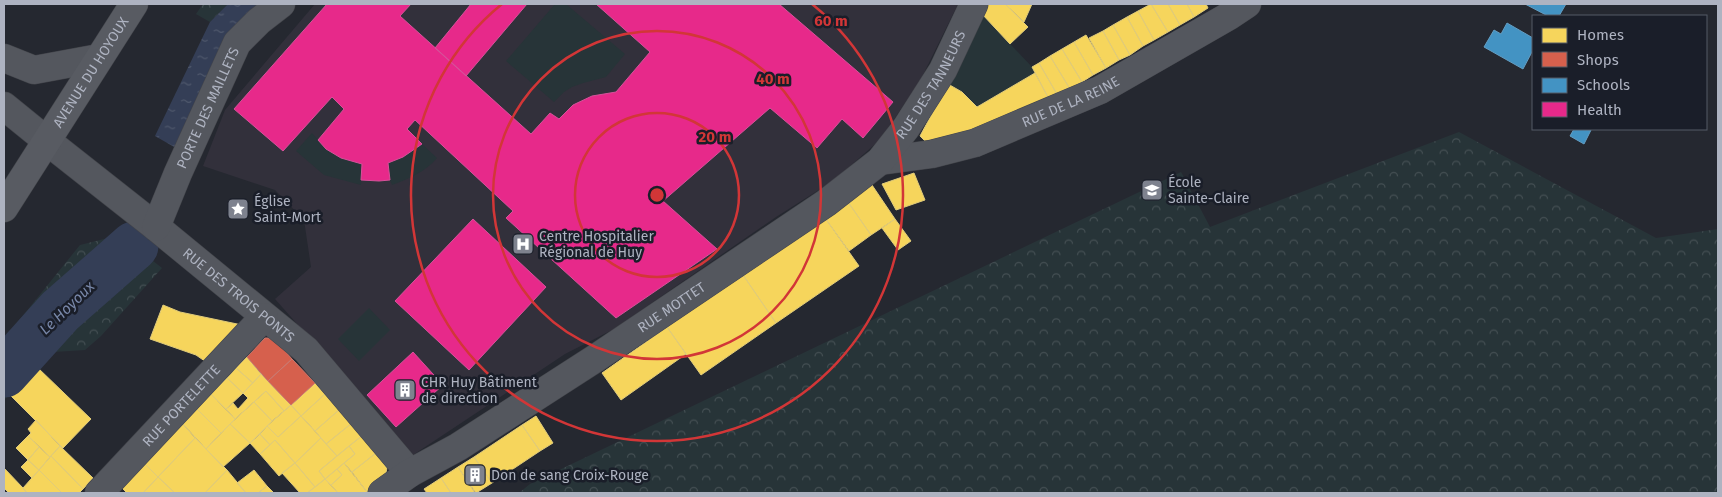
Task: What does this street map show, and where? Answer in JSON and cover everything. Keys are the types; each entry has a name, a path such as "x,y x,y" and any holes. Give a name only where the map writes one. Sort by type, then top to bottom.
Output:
{"main road":[{"name":"AVENUE DU HOYOUX","path":"4,208 134,4"}],"street":[{"name":"PORTE DES MAILLETS","path":"156,227 178,173 237,43 258,22 281,4"},
{"name":"RUE DES TANNEURS","path":"880,161 906,128 943,70 974,4"},
{"name":"RUE DE LA REINE","path":"880,161 932,154 975,143 1100,90 1247,4"},
{"path":"4,58 34,70 99,58"},
{"name":"RUE DES TROIS PONTS","path":"5,104 46,140 306,350 410,473"},
{"name":"RUE MOTTET","path":"382,493 410,473 458,447 596,358 826,203 880,161"},
{"name":"RUE PORTELETTE","path":"99,493 264,317"}],"shaded area":[{"name":"Centre Hospitalier Régional de Huy","path":"315,4 958,4 921,79 881,139 833,181 776,217 614,329 565,354 413,455 275,299 311,267 304,220 275,190 203,166 225,110"}],"green space":[{"path":"203,4 228,4 210,22 196,14"},
{"path":"555,4 566,4 625,54 606,77 572,87 554,102 506,61"},
{"path":"982,14 1032,67 1035,73 977,107 963,92 948,84"},
{"path":"1459,132 1656,238 1718,229 1718,493 519,493 530,484 1181,172 1210,227"},
{"path":"312,133 326,149 362,164 361,185 324,175 296,151"},
{"path":"422,144 437,158 422,171 392,185 388,163 403,157"},
{"path":"120,235 162,268 101,336 85,350 53,352 4,400 4,387 28,361 25,343 4,362 4,339 80,245"},
{"path":"369,308 390,330 359,361 338,339"}],"water":[{"path":"228,4 262,4 176,148 155,136 210,22"},
{"path":"33,342 31,355 19,372 4,387 4,362 25,343"}],"building: Homes":[{"path":"988,4 1005,4 1028,27 1010,44 982,14"},
{"path":"1005,4 1032,4 1024,22"},
{"path":"1151,4 1168,32 1154,40 1138,11"},
{"path":"1151,4 1168,4 1180,25 1168,32"},
{"path":"1168,4 1187,4 1194,17 1180,25"},
{"path":"1187,4 1206,4 1208,8 1194,17"},
{"path":"1138,11 1154,40 1143,46 1127,17"},
{"path":"1127,17 1143,46 1130,55 1113,25"},
{"path":"1113,25 1130,55 1119,60 1103,31"},
{"path":"1103,31 1119,60 1106,68 1089,38"},
{"path":"1086,35 1106,68 1093,75 1074,42"},
{"path":"1074,42 1093,75 1082,82 1062,49"},
{"path":"1062,49 1082,82 1070,89 1050,56"},
{"path":"1050,56 1070,89 1058,96 1039,63"},
{"path":"1039,63 1058,96 1050,101 1032,67"},
{"path":"1035,73 1050,101 929,145 920,136 948,84 962,92 977,107"},
{"path":"914,173 925,200 896,210 882,184"},
{"path":"872,185 895,219 871,235 848,202"},
{"path":"848,202 871,235 849,251 825,218"},
{"path":"825,218 859,266 776,323 743,275"},
{"path":"895,219 911,241 898,250 882,228"},
{"path":"743,275 776,323 701,375 667,327"},
{"path":"163,305 180,312 242,325 209,364 196,355 150,339"},
{"path":"667,327 686,354 621,400 602,373"},
{"path":"247,357 261,374 253,383 236,368"},
{"path":"37,367 91,419 63,448 10,395"},
{"path":"236,368 253,383 243,393 227,378"},
{"path":"261,374 291,405 284,411 266,391 235,419 226,409 233,403 238,409 248,398 243,393"},
{"path":"227,378 243,393 226,409 211,394"},
{"path":"315,383 325,394 301,416 291,405"},
{"path":"266,391 284,411 272,421 254,402"},
{"path":"211,394 235,419 221,433 197,409"},
{"path":"325,394 340,409 315,431 301,416"},
{"path":"254,402 272,421 250,443 230,424"},
{"path":"291,405 301,416 278,437 267,426"},
{"path":"197,409 221,433 206,449 183,424"},
{"path":"340,409 352,423 326,444 315,431"},
{"path":"301,416 321,438 295,463 275,440 270,445 260,434 267,426 278,437"},
{"path":"536,416 553,443 540,451 522,425"},
{"path":"36,420 60,446 50,457 28,436 31,433 28,429"},
{"path":"352,423 363,435 337,456 326,444"},
{"path":"183,424 195,438 158,477 144,463"},
{"path":"230,424 250,443 223,467 206,449"},
{"path":"522,425 540,451 492,483 474,457"},
{"path":"260,434 270,445 260,454 250,443"},
{"path":"363,435 376,453 352,472 344,463 355,454 349,446"},
{"path":"28,436 39,447 28,460 16,448"},
{"path":"195,438 227,470 205,493 175,493 158,477"},
{"path":"321,438 337,456 319,471 325,479 315,487 295,463"},
{"path":"275,440 295,463 279,476 260,454"},
{"path":"60,446 93,478 83,489 51,456"},
{"path":"349,446 355,454 325,479 319,471"},
{"path":"39,447 50,457 39,470 28,460"},
{"path":"376,453 387,468 385,477 367,492 352,472"},
{"path":"51,456 83,489 79,493 62,493 39,470"},
{"name":"Don de sang Croix-Rouge","path":"474,457 492,483 476,493 458,467"},
{"path":"28,460 39,470 32,478 21,467"},
{"path":"144,463 158,477 143,493 127,493 121,487"},
{"path":"295,463 315,487 307,493 300,493 282,473"},
{"path":"344,463 367,492 338,493 331,485 342,475 337,469"},
{"path":"458,467 475,493 451,493 441,478"},
{"path":"4,468 27,493 9,493 4,488"},
{"path":"337,469 342,475 331,485 325,479"},
{"path":"39,470 62,493 27,493 23,488"},
{"path":"227,470 246,493 205,493"},
{"path":"254,470 267,486 258,493 246,493 237,483"},
{"path":"158,477 175,493 143,493"},
{"path":"441,478 451,493 427,493 424,489"},
{"path":"325,479 338,493 307,493 315,487"},
{"path":"267,486 274,493 258,493"}],"building: Shops":[{"path":"265,338 274,338 292,359 268,381 247,357"},
{"path":"292,359 315,383 291,405 268,381"}],"building: Schools":[{"path":"1525,4 1566,4 1560,15 1546,15"},
{"path":"1507,23 1532,37 1532,52 1523,69 1484,47 1494,30 1501,34"},
{"path":"1573,130 1591,130 1584,144 1570,136"}],"building: Health":[{"path":"327,4 411,4 400,16 531,134 550,113 559,119 573,105 592,96 616,92 650,52 596,4 779,4 893,102 863,138 842,119 817,148 770,108 663,201 717,249 616,318 506,218 513,211 415,120 407,129 422,144 403,157 388,163 390,180 361,180 362,164 341,158 326,149 318,140 344,109 332,97 283,151 234,109"},
{"path":"471,4 527,4 466,76 435,48"},
{"path":"473,219 546,287 469,370 395,301"},
{"name":"CHR Huy Bâtiment de direction","path":"413,352 443,385 396,427 367,395"}],"waterway":[{"name":"Le Hoyoux","path":"4,373 60,311 134,246"}],"place":[{"name":"École Sainte-Claire","path":"1152,190"},
{"name":"Église Saint-Mort","path":"238,209"},
{"name":"Centre Hospitalier Régional de Huy","path":"523,244"},
{"name":"CHR Huy Bâtiment de direction","path":"405,390"},
{"name":"Don de sang Croix-Rouge","path":"475,475"}]}
